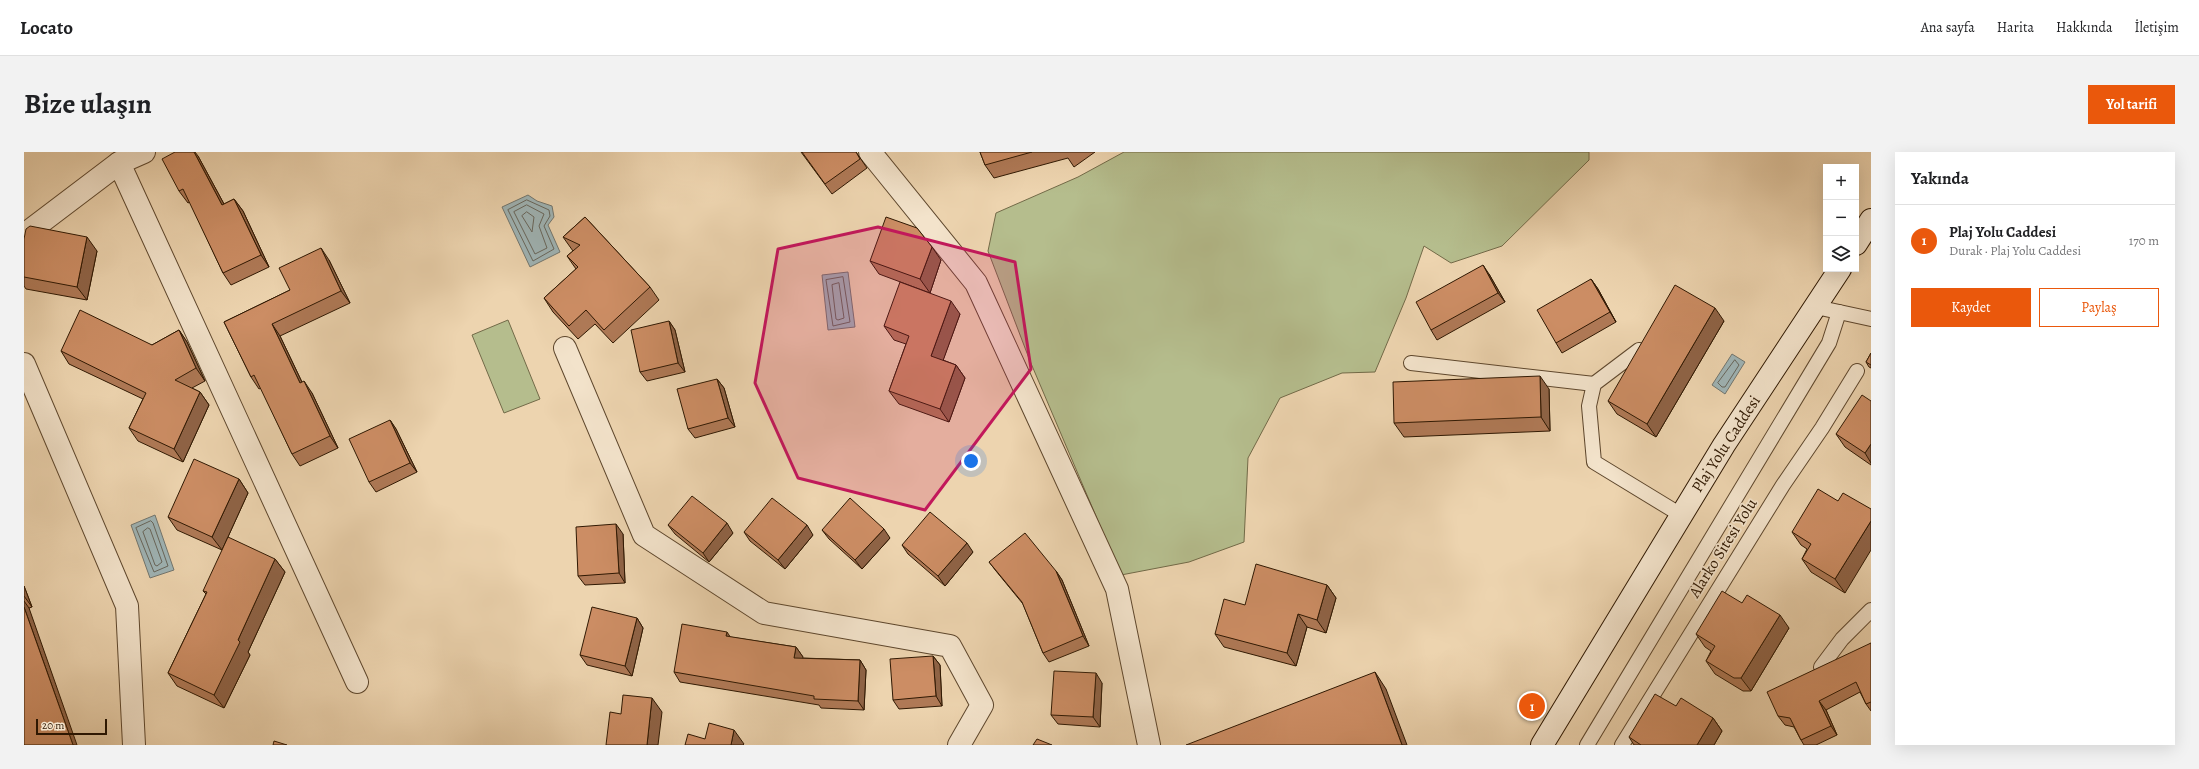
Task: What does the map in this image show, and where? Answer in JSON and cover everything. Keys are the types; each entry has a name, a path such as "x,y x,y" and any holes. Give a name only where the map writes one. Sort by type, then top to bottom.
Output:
{"street":[{"path":"24,235 119,163 144,152"},
{"path":"870,152 976,283 1117,589 1149,745"},
{"path":"119,163 357,682"},
{"path":"1859,239 1871,220"},
{"name":"Plaj Yolu Caddesi","path":"1542,745 1724,445 1838,272"},
{"path":"565,348 644,534 764,614 950,646 982,705 959,745"},
{"path":"24,364 127,606 134,745"}],"lane":[{"path":"1816,307 1871,319"},
{"path":"1587,745 1829,343 1839,312"},
{"path":"1639,350 1594,384 1590,406 1594,462 1681,515"},
{"path":"1411,363 1594,384"},
{"name":"Alarko Sitesi Yolu","path":"1622,745 1782,485 1822,428 1857,371"},
{"path":"1822,666 1842,639 1871,610"}],"highlighted area":[{"path":"878,227 1015,262 1031,369 925,510 798,478 755,383 778,249"}],"green space":[{"path":"1124,152 1589,152 1589,160 1502,246 1451,263 1424,246 1406,298 1375,372 1342,373 1280,398 1248,458 1244,542 1189,562 1121,575 1030,361 988,251 996,213 1078,177"},
{"path":"508,320 540,399 504,413 472,335"}],"water":[{"path":"528,195 537,201 552,206 554,217 548,225 560,252 530,267 502,207"},
{"path":"848,272 855,327 828,330 822,275"},
{"path":"1732,354 1745,362 1725,394 1712,385"},
{"path":"155,515 174,570 150,578 131,525"}],"building":[{"path":"175,152 194,152 222,205 234,199 261,255 223,273 183,189 179,191 162,159"},
{"path":"802,152 856,152 860,159 825,184"},
{"path":"980,152 1032,152 985,165"},
{"path":"585,217 650,287 604,330 586,310 569,326 544,298 578,267 567,256 580,245 563,237"},
{"path":"886,217 917,228 932,247 920,279 870,261"},
{"path":"30,226 87,237 77,287 24,277 24,239 26,229"},
{"path":"321,248 341,291 272,324 300,383 304,381 330,436 292,454 254,375 251,377 224,322 290,290 279,268"},
{"path":"1483,265 1498,293 1431,330 1416,302"},
{"path":"1591,279 1610,312 1556,343 1537,310"},
{"path":"900,282 951,301 931,356 956,365 940,409 889,391 909,336 884,326"},
{"path":"1675,285 1715,308 1647,424 1608,401"},
{"path":"80,310 152,345 179,330 196,368 175,380 200,392 174,449 129,428 146,393 61,351"},
{"path":"669,321 678,363 640,372 631,330"},
{"path":"1871,353 1871,365 1866,362"},
{"path":"1540,376 1541,417 1394,423 1393,382"},
{"path":"717,379 728,418 688,429 677,389"},
{"path":"1862,395 1871,401 1871,444 1865,453 1836,434"},
{"path":"390,420 410,463 369,482 349,439"},
{"path":"194,459 239,479 212,537 168,517"},
{"path":"1818,489 1838,501 1843,493 1871,509 1871,521 1835,579 1802,559 1811,544 1792,532"},
{"path":"692,496 727,523 703,553 668,525"},
{"path":"772,498 807,525 778,560 744,532"},
{"path":"850,498 884,529 855,560 822,530"},
{"path":"930,512 967,543 938,576 902,545"},
{"path":"616,524 619,573 578,576 576,527"},
{"path":"1025,533 1056,571 1083,636 1043,653 1022,602 989,562"},
{"path":"228,537 275,559 238,640 240,642 214,695 168,673 207,592 203,591"},
{"path":"1256,564 1327,585 1317,620 1298,614 1287,653 1215,634 1224,599 1245,605"},
{"path":"1722,591 1742,603 1747,595 1780,615 1741,678 1734,678 1706,661 1715,646 1696,634"},
{"path":"24,607 73,745 24,745"},
{"path":"592,607 637,618 625,666 580,655"},
{"path":"682,624 727,632 726,636 796,647 794,658 860,660 858,701 814,699 814,696 674,672"},
{"path":"1871,643 1871,702 1866,704 1856,682 1819,701 1831,726 1801,740 1790,718 1778,716 1767,692"},
{"path":"933,656 936,696 893,700 890,659"},
{"path":"1054,671 1096,673 1093,717 1051,715"},
{"path":"1375,672 1402,745 1186,745"},
{"path":"1655,694 1676,706 1681,698 1713,718 1697,745 1641,745 1629,737"},
{"path":"623,695 652,698 647,745 606,745 610,712 621,714"},
{"path":"709,723 734,730 731,745 685,745 688,734 705,739"},
{"path":"1037,739 1052,745 1033,745"},
{"path":"274,741 287,745 273,745"}],"place":[{"name":"Plaj Yolu Caddesi","path":"1532,706"}]}
